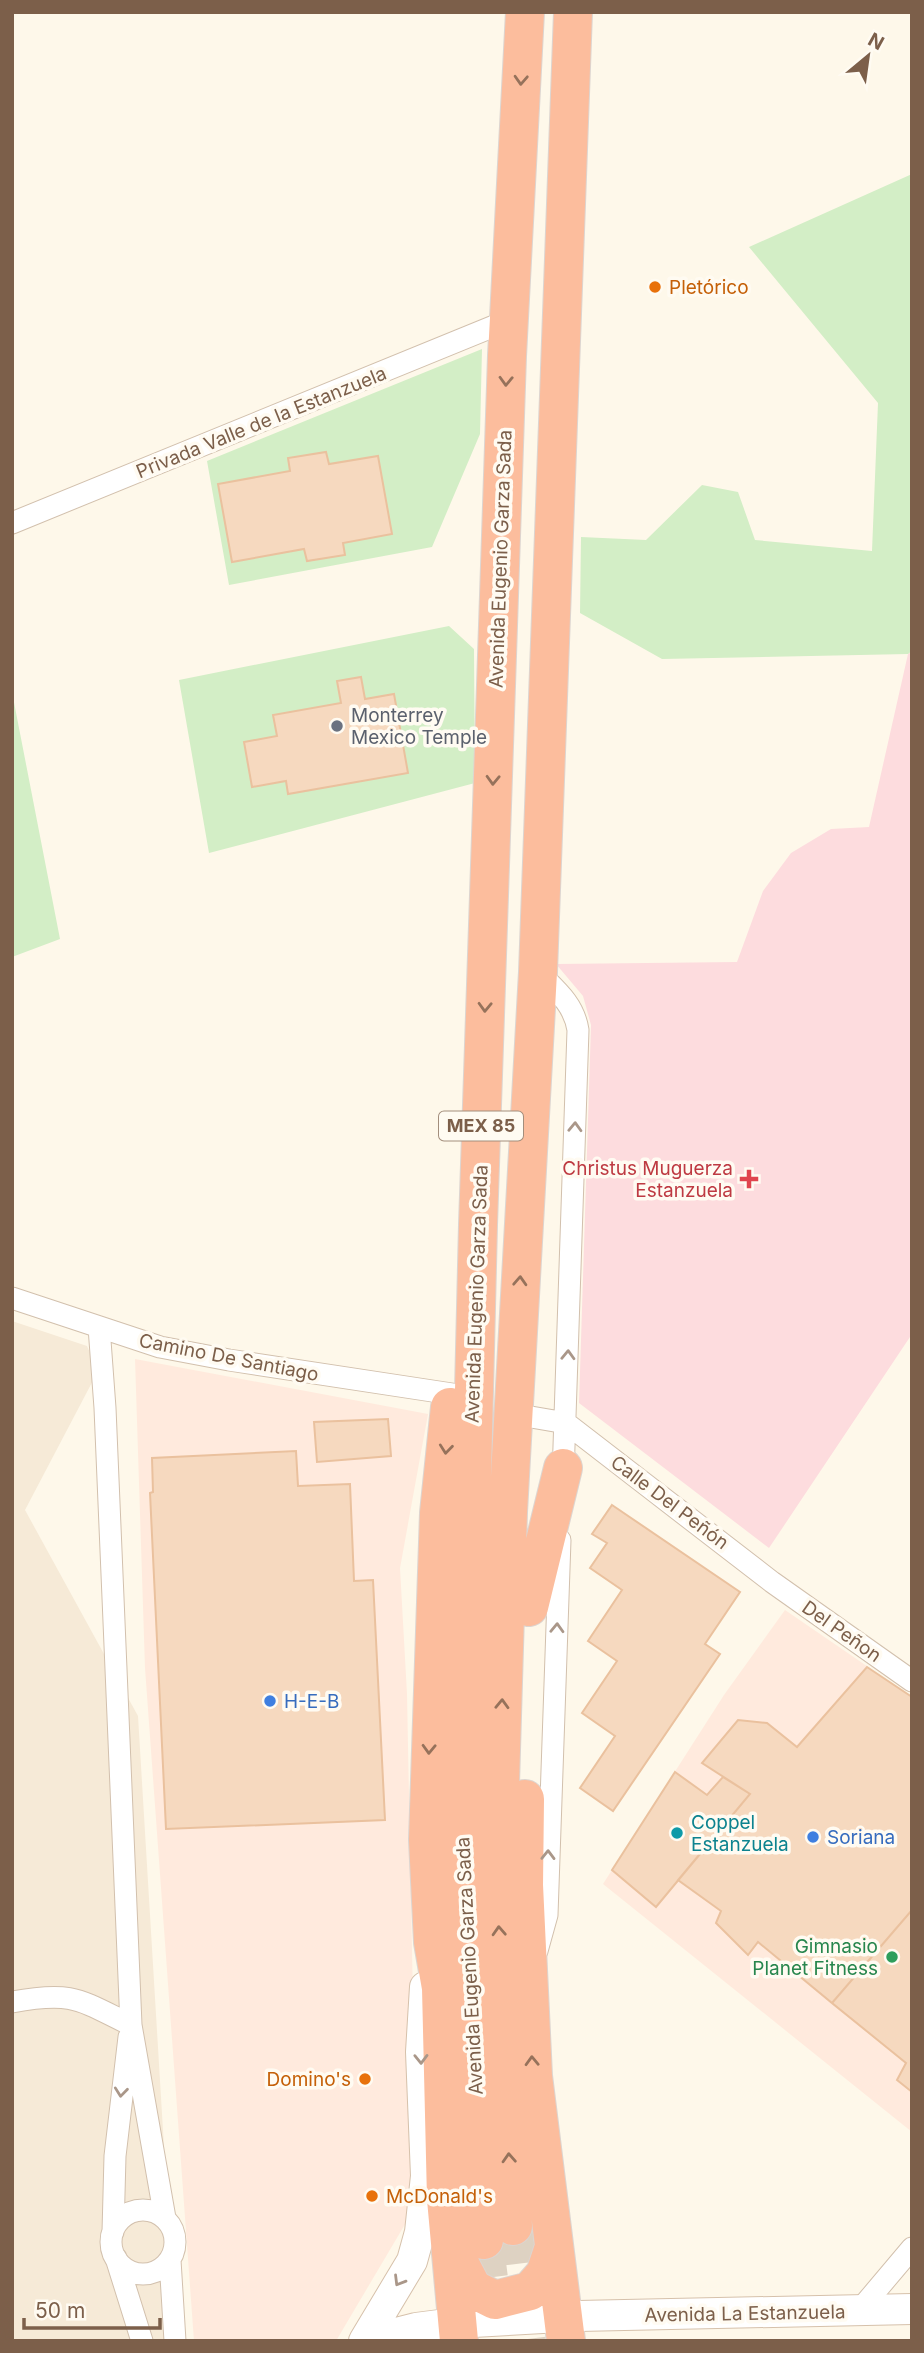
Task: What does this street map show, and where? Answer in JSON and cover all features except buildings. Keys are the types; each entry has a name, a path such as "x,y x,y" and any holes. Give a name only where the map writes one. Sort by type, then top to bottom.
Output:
{"highway":[{"name":"Avenida Eugenio Garza Sada","path":"482,2236 462,1887 476,1287 509,320 524,12"},
{"name":"Avenida Eugenio Garza Sada","path":"482,2236 497,1886 508,1512 538,972 573,12"},
{"path":"476,1287 463,1309 439,1513 428,1777 433,1942 482,2236 472,2289 495,2300 530,2291 545,2274 553,2250"},
{"path":"518,1330 548,1420 533,1478 524,1885 537,2128 553,2250 569,2325"},
{"path":"530,1607 563,1468"},
{"path":"457,2332 482,2236"}],"street":[{"path":"565,223 585,194 592,12"},
{"name":"Privada Valle de la Estanzuela","path":"12,523 509,320"},
{"path":"528,1969 539,1947 547,1915 563,1468 548,1420 578,1030 577,1020 565,999 538,972"},
{"name":"Camino De Santiago","path":"12,1298 160,1347 452,1394"},
{"path":"99,1327 105,1408 131,2025 165,2218 175,2234 170,2260 175,2341"},
{"name":"Calle Del Peñón","path":"548,1420 772,1582"},
{"name":"Del Peñon","path":"772,1582 912,1681"},
{"path":"365,2341 412,2261 420,2232 426,2176 421,2052 425,1987 433,1942"},
{"path":"12,2002 61,1995 89,2004 131,2025"},
{"path":"131,2025 115,2156 111,2241 142,2341"},
{"path":"113,2232 123,2217 131,2212 149,2210 165,2218"},
{"path":"858,2312 912,2248"},
{"path":"116,2258 129,2271 138,2273 156,2272 170,2260"},
{"name":"Avenida La Estanzuela","path":"365,2341 416,2328 457,2332 912,2309"}],"shaded area":[{"name":"Christus Muguerza Estanzuela","path":"912,651 912,1334 769,1548 579,1403 591,1025 583,996 556,964 737,962 763,891 791,853 831,829 869,827 908,654"},
{"path":"12,1321 87,1346 98,1371 25,1510 138,1716 166,2180 184,2341 12,2341"},
{"path":"135,1359 428,1414 400,1568 407,1694 417,2204 336,2341 194,2341 145,1668"},
{"path":"785,1610 912,1697 912,2132 603,1884 724,1695"}],"green space":[{"path":"912,174 912,651 908,654 662,659 580,613 581,537 646,540 702,485 738,492 755,540 872,551 878,403 749,247"},
{"path":"482,349 480,434 432,547 229,585 207,461"},
{"path":"449,626 474,649 475,783 209,853 179,680"},
{"path":"12,692 60,939 12,957"}],"tunnel":[{"path":"513,2226 527,2341"},
{"path":"484,2240 497,2341"}],"place":[{"name":"Pletórico","path":"655,287"},
{"name":"Monterrey Mexico Temple","path":"337,726"},
{"name":"Christus Muguerza Estanzuela","path":"749,1179"},
{"name":"H-E-B","path":"270,1701"},
{"name":"Coppel Estanzuela","path":"677,1833"},
{"name":"Soriana","path":"813,1837"},
{"name":"Gimnasio Planet Fitness","path":"892,1957"},
{"name":"Domino's","path":"365,2079"},
{"name":"McDonald's","path":"372,2196"}]}
